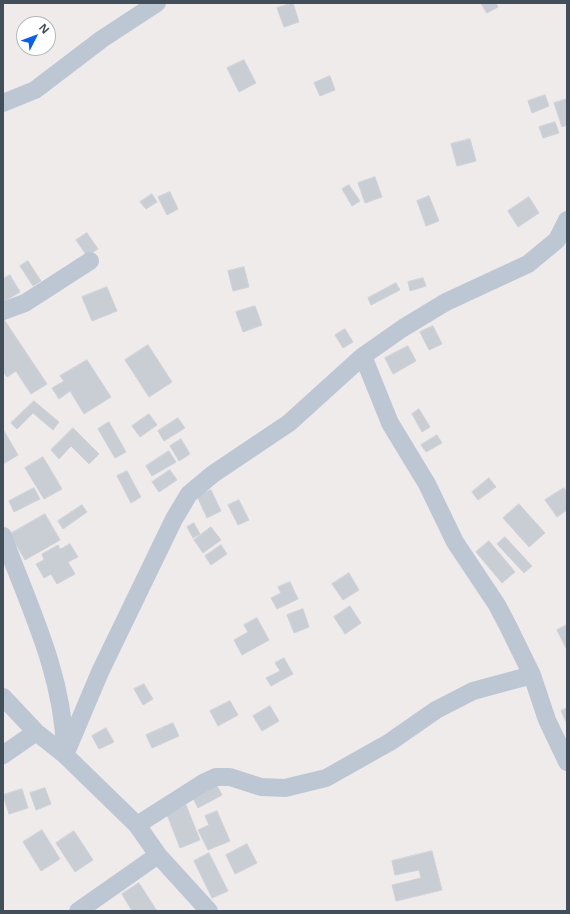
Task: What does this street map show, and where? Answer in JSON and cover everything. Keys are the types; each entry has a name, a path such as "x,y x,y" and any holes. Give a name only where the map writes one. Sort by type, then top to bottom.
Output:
{"street":[{"path":"3,103 34,90 102,39 157,3"},
{"path":"65,755 100,672 174,519 189,494 213,474 289,423 363,356 446,302 528,264 557,240 567,220"},
{"path":"3,311 25,303 90,261"},
{"path":"363,356 390,423 427,484 456,542 497,605 532,675 547,720 567,762"},
{"path":"3,536 53,671 64,726 65,755"},
{"path":"137,825 203,783 216,778 230,777 261,787 285,788 326,778 390,742 436,710 473,691 532,675"},
{"path":"3,697 36,732 65,755 137,825 158,855 209,911"},
{"path":"3,755 36,732"},
{"path":"78,911 158,855"}],"building":[{"path":"293,3 299,22 284,27 277,8"},
{"path":"481,3 496,3 498,7 487,13"},
{"path":"244,60 256,83 239,92 227,68"},
{"path":"330,76 335,90 320,96 314,83"},
{"path":"545,95 549,106 532,113 528,101"},
{"path":"567,99 567,125 562,127 554,103"},
{"path":"555,122 559,133 543,138 539,127"},
{"path":"470,139 476,161 457,166 451,144"},
{"path":"375,177 382,197 365,203 358,183"},
{"path":"349,185 360,201 352,206 342,189"},
{"path":"170,192 178,209 167,215 158,197"},
{"path":"152,194 157,202 146,209 140,202"},
{"path":"429,196 439,221 426,226 417,201"},
{"path":"529,197 539,213 518,227 508,211"},
{"path":"87,233 98,249 87,256 76,240"},
{"path":"28,261 41,281 33,286 20,266"},
{"path":"244,267 249,287 233,291 228,271"},
{"path":"10,275 20,292 3,302 3,279"},
{"path":"423,278 426,286 410,291 408,282"},
{"path":"396,283 400,290 371,305 368,298"},
{"path":"107,287 117,311 92,321 82,297"},
{"path":"255,306 262,325 243,332 236,312"},
{"path":"3,318 47,384 31,394 16,371 7,377 3,372 3,356 5,355 3,353"},
{"path":"433,326 442,344 429,350 420,332"},
{"path":"345,329 353,342 343,348 335,335"},
{"path":"148,345 172,382 149,397 125,360"},
{"path":"408,346 416,361 393,374 385,358"},
{"path":"87,360 111,397 84,414 70,391 59,399 52,388 64,381 60,376"},
{"path":"34,401 59,422 53,430 33,413 17,429 11,423"},
{"path":"419,409 430,427 422,432 412,414"},
{"path":"149,414 157,425 140,437 132,426"},
{"path":"178,418 185,428 164,441 158,431"},
{"path":"109,422 126,452 115,458 98,429"},
{"path":"73,428 99,454 89,464 71,446 59,459 51,450"},
{"path":"3,429 18,455 3,464"},
{"path":"437,435 442,443 426,452 421,445"},
{"path":"181,439 190,454 179,461 170,446"},
{"path":"169,451 176,462 152,476 146,466"},
{"path":"43,457 62,489 44,499 25,468"},
{"path":"170,470 177,480 159,492 152,482"},
{"path":"127,471 141,497 131,503 117,476"},
{"path":"489,478 496,487 478,500 472,492"},
{"path":"34,488 40,499 14,512 9,501"},
{"path":"564,488 567,492 567,510 557,517 545,500"},
{"path":"211,490 221,511 207,518 197,496"},
{"path":"239,500 249,520 238,525 228,505"},
{"path":"519,504 545,533 529,547 503,518"},
{"path":"82,505 87,512 63,529 58,521"},
{"path":"45,514 60,540 25,560 10,534"},
{"path":"194,523 200,534 193,538 187,527"},
{"path":"211,527 221,540 203,553 194,540"},
{"path":"505,537 532,566 524,573 497,544"},
{"path":"489,541 515,572 502,583 476,552"},
{"path":"70,544 78,557 68,562 75,574 57,584 51,574 44,578 36,564 44,560 42,554 58,545 60,549"},
{"path":"221,545 227,554 211,565 205,556"},
{"path":"349,573 359,590 343,600 332,584"},
{"path":"290,582 298,599 277,609 271,598 281,593 278,587"},
{"path":"350,606 361,623 345,634 334,617"},
{"path":"303,609 309,627 294,633 287,615"},
{"path":"257,618 269,640 242,655 234,640 248,632 244,625"},
{"path":"567,625 567,650 557,630"},
{"path":"284,658 293,674 271,686 266,678 280,671 275,663"},
{"path":"144,684 153,699 143,705 134,689"},
{"path":"230,701 238,715 218,726 210,711"},
{"path":"270,706 279,721 262,731 253,716"},
{"path":"567,708 567,724 561,711"},
{"path":"173,723 179,736 152,748 146,735"},
{"path":"106,728 114,742 99,749 92,736"},
{"path":"216,784 222,795 198,808 192,796"},
{"path":"45,788 51,804 36,810 30,793"},
{"path":"22,789 28,808 9,814 3,795"},
{"path":"186,805 200,840 180,848 166,812"},
{"path":"217,811 230,841 208,850 198,830 209,825 205,816"},
{"path":"42,830 60,859 41,871 23,842"},
{"path":"74,831 93,860 75,872 56,843"},
{"path":"247,844 257,863 235,874 226,855"},
{"path":"432,851 442,890 396,901 392,885 421,878 419,870 395,875 392,861"},
{"path":"209,853 228,891 212,898 194,861"},
{"path":"139,883 157,911 132,911 122,894"}]}
